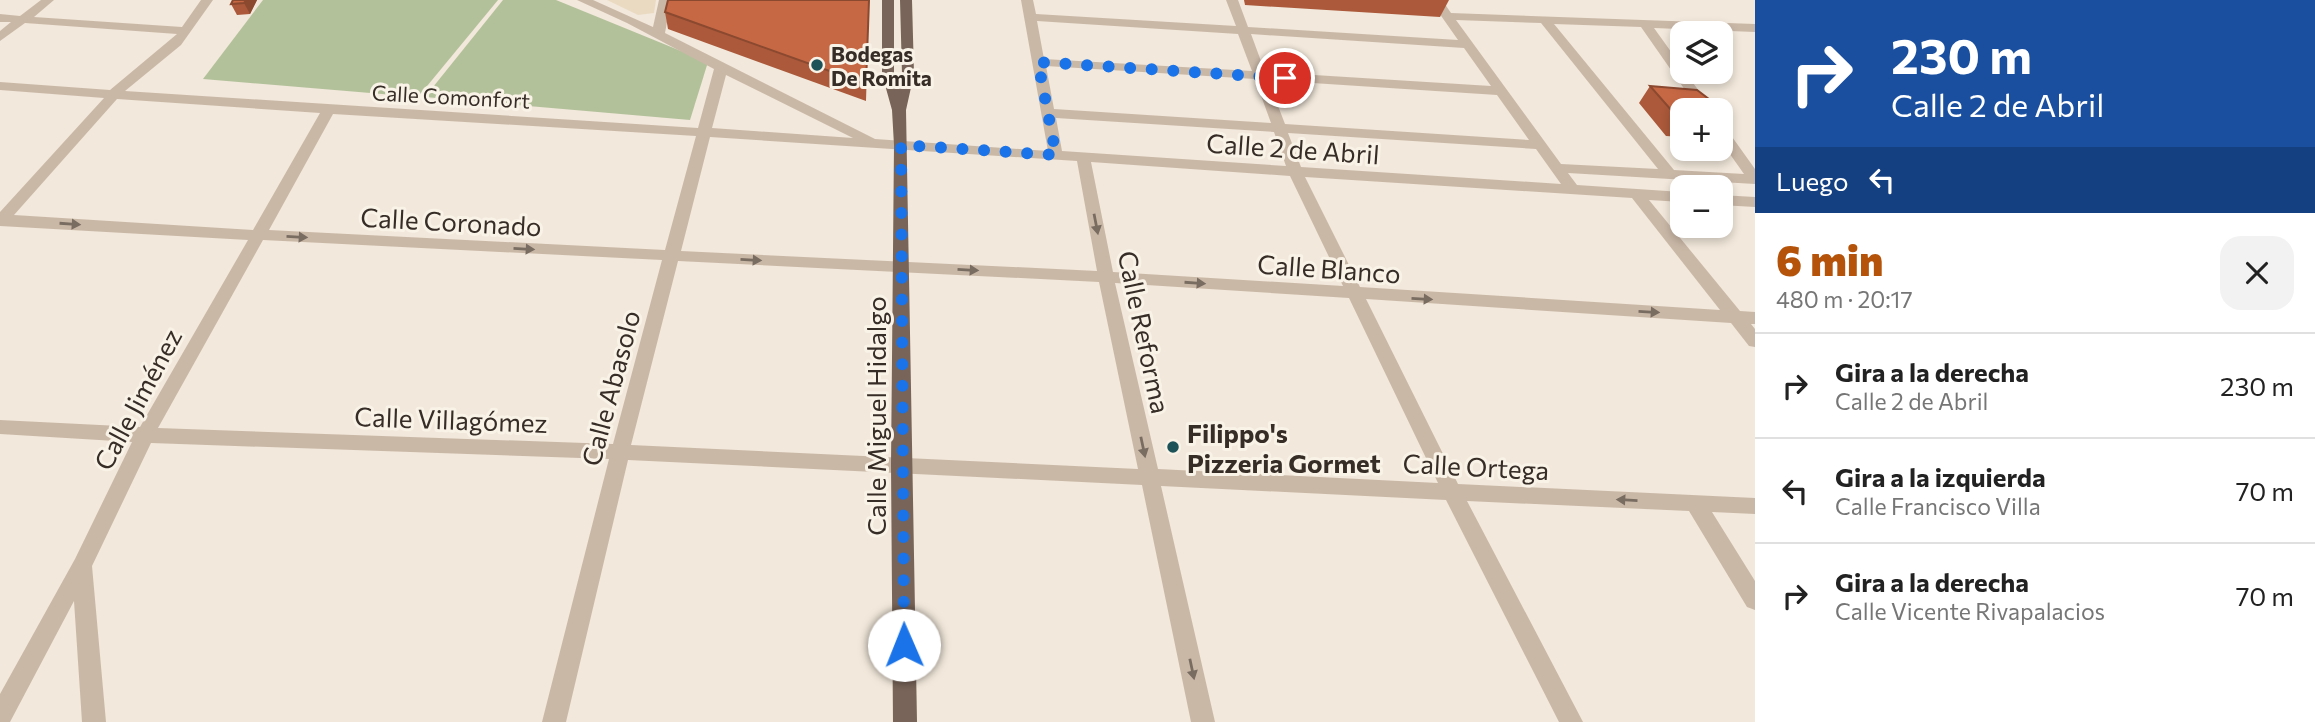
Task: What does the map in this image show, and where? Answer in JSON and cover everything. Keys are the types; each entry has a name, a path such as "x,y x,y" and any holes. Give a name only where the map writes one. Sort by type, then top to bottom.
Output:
{"main road":[{"path":"888,0 888,74 899,110"},
{"path":"899,110 908,74 906,0"},
{"name":"Calle Miguel Hidalgo","path":"899,110 905,722"}],"street":[{"path":"0,37 48,0"},
{"path":"1,220 115,93 165,53 187,31 207,0"},
{"path":"583,0 631,20 721,68 877,143"},
{"path":"658,35 665,0"},
{"path":"1027,0 1056,155"},
{"path":"1232,0 1277,128 1296,173 1452,491 1571,722"},
{"path":"1436,0 1573,191"},
{"path":"631,20 662,14"},
{"path":"1448,16 1748,28 1755,43"},
{"path":"0,18 187,31"},
{"path":"1030,18 1467,44"},
{"path":"1544,19 1670,174"},
{"path":"1644,24 1697,98"},
{"path":"1038,62 1502,91"},
{"name":"Calle Abasolo","path":"554,722 620,452 721,68"},
{"name":"Calle Comonfort","path":"0,86 329,110 901,145"},
{"name":"Calle Jiménez","path":"0,717 82,566 145,435 329,110"},
{"path":"1047,113 1541,145"},
{"name":"Calle 2 de Abril","path":"901,145 1670,196"},
{"path":"1733,148 1755,179"},
{"name":"Calle Reforma","path":"1083,157 1106,277 1203,722"},
{"path":"1557,168 1755,179"},
{"path":"1637,195 1755,341"},
{"path":"1733,201 1755,202"},
{"name":"Calle Coronado","path":"1,220 900,267"},
{"name":"Calle Blanco","path":"900,267 1106,277 1755,318"},
{"name":"Calle Villagómez","path":"0,426 145,435 901,465"},
{"name":"Calle Ortega","path":"901,465 1755,506"},
{"path":"1695,503 1755,600"},
{"path":"82,566 94,722"}],"green space":[{"path":"263,0 498,0 418,97 203,79"},
{"path":"503,0 556,0 708,62 690,120 425,97"}],"shaded area":[{"path":"607,0 656,0 654,13 638,15"}],"building":[{"path":"233,0 246,0 244,3 231,4"},
{"name":"Bodegas De Romita","path":"668,0 869,0 866,84 665,12"},
{"path":"1650,86 1697,90 1708,98 1670,98 1670,109"}],"place":[{"name":"Bodegas De Romita","path":"817,65"},
{"name":"Filippo's Pizzeria Gormet","path":"1173,447"}],"route":[{"path":"904,645 901,145 1056,155 1038,62 1285,78"}]}
